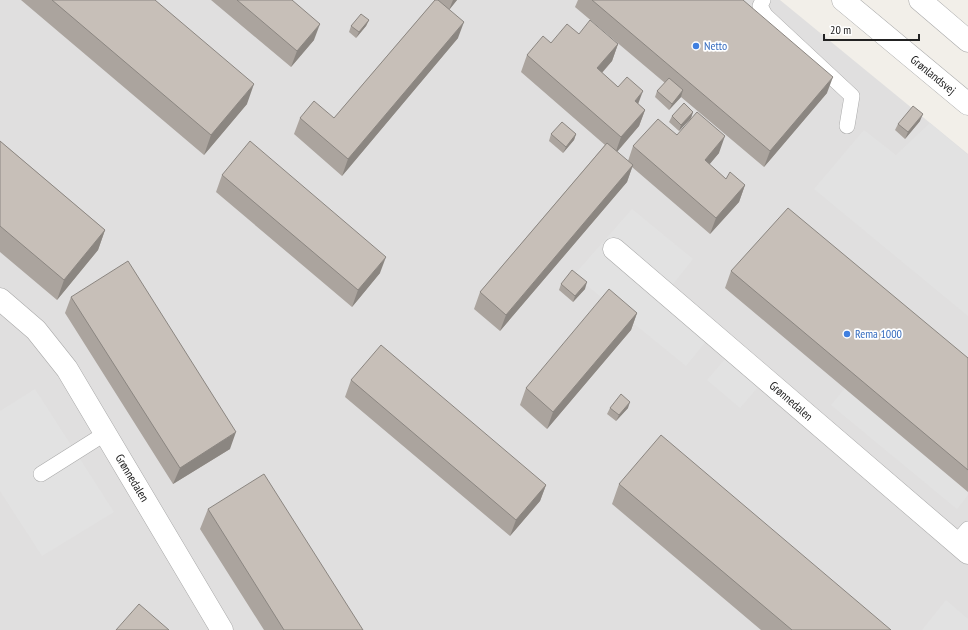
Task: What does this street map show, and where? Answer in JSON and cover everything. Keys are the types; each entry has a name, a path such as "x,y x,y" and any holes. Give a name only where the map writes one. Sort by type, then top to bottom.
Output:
{"street":[{"name":"Grønlandsvej","path":"843,0 968,104"},
{"path":"920,0 968,41"},
{"name":"Grønnedalen","path":"614,249 964,542"},
{"name":"Grønnedalen","path":"0,299 36,330 67,369 222,630"}],"lane":[{"path":"763,0 760,6 765,15 852,96 847,126"},
{"path":"41,474 106,433"}],"shaded area":[{"path":"0,0 780,0 968,154 968,630 0,630"},
{"path":"930,123 968,155 968,316 814,189 864,130 896,155"},
{"path":"632,209 693,259 669,289 715,330 686,366 574,275"},
{"path":"725,359 758,387 740,408 707,380"},
{"path":"845,388 968,492 968,495 957,509 831,405"},
{"path":"35,389 114,512 42,556 0,491 0,411"},
{"path":"946,600 968,619 968,630 922,630"}],"building":[{"path":"52,0 155,0 254,84 211,135"},
{"path":"237,0 292,0 320,24 297,51"},
{"path":"435,0 438,0 464,22 348,159 300,118 314,101 334,118"},
{"name":"Netto","path":"592,0 743,0 833,77 770,151"},
{"path":"361,14 369,20 359,32 351,26"},
{"path":"590,20 618,44 597,68 618,87 627,77 643,91 635,101 645,110 621,137 527,55 543,36 551,43 567,24 579,34"},
{"path":"669,78 683,90 672,104 657,91"},
{"path":"684,103 693,112 681,125 672,116"},
{"path":"913,106 923,114 908,132 898,124"},
{"path":"697,112 725,136 705,160 726,179 730,172 745,185 716,218 633,146 658,119 677,135"},
{"path":"562,122 576,134 566,147 551,134"},
{"path":"0,141 105,230 64,280 0,226"},
{"path":"250,141 386,257 358,290 222,175"},
{"path":"607,143 633,165 506,315 480,292"},
{"name":"Rema 1000","path":"788,208 968,358 968,470 731,271"},
{"path":"128,261 236,432 180,468 71,297"},
{"path":"572,270 587,282 575,296 561,284"},
{"path":"609,289 637,313 553,412 526,388"},
{"path":"381,345 546,485 516,520 351,380"},
{"path":"621,394 630,402 619,415 610,408"},
{"path":"661,435 891,630 792,630 619,484"},
{"path":"264,474 363,630 284,630 208,509"},
{"path":"139,604 169,630 116,630"}],"place":[{"name":"Netto","path":"696,46"},
{"name":"Rema 1000","path":"847,334"}]}
